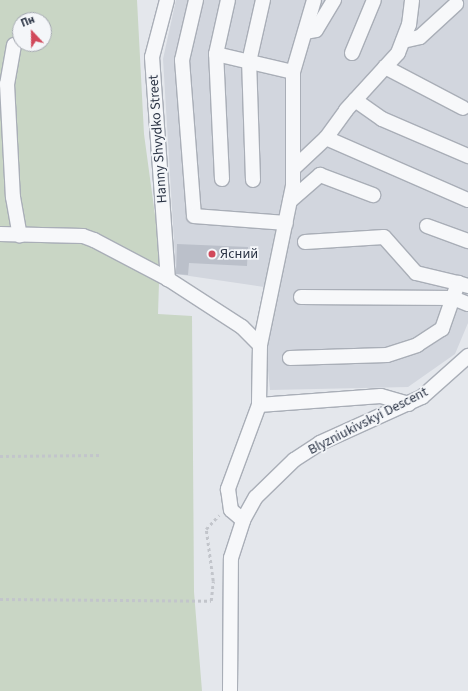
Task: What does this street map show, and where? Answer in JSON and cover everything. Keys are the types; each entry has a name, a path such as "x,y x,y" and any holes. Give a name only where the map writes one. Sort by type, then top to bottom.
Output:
{"street":[{"name":"Hanny Shvydko Street","path":"167,0 152,57 168,279"},
{"path":"196,0 182,60 194,216 286,223"},
{"path":"222,179 216,54 228,0"},
{"path":"253,180 249,62 263,0"},
{"path":"243,520 231,510 228,489 259,406 260,345 290,201 293,169 293,72 314,0"},
{"path":"305,32 316,30 334,0"},
{"path":"352,53 374,0"},
{"path":"293,169 326,138 355,100 398,53 403,41 412,0"},
{"path":"403,41 420,37 456,4"},
{"path":"13,52 7,84 14,197 20,235"},
{"path":"216,54 293,72"},
{"path":"385,67 463,108"},
{"path":"355,100 382,119 468,156"},
{"path":"326,138 468,200"},
{"path":"290,201 320,175 373,195"},
{"path":"427,226 468,241"},
{"path":"0,234 83,236 168,279 242,327 260,345"},
{"path":"290,358 387,355 417,345 442,329 453,298 463,285 416,273 384,237 305,242"},
{"path":"300,297 453,298 468,304"},
{"name":"Blyzniukivskyi Descent","path":"230,691 231,558 243,520 256,497 294,460 320,443 409,404 441,383 468,356"},
{"path":"259,406 381,396 409,404"}],"path":[{"path":"0,456 102,455"},
{"path":"0,599 210,601 213,581 206,529 225,508"}],"shaded area":[{"path":"176,0 468,0 468,323 455,354 408,387 270,390 262,312 264,287 176,274 163,59"}],"green space":[{"path":"0,0 137,0 144,134 160,252 158,314 192,316 194,592 202,691 0,691"}],"building":[{"name":"Ясний","path":"177,244 248,247 247,266 189,263 188,275 176,274"}],"place":[{"name":"Ясний","path":"212,254"}]}
